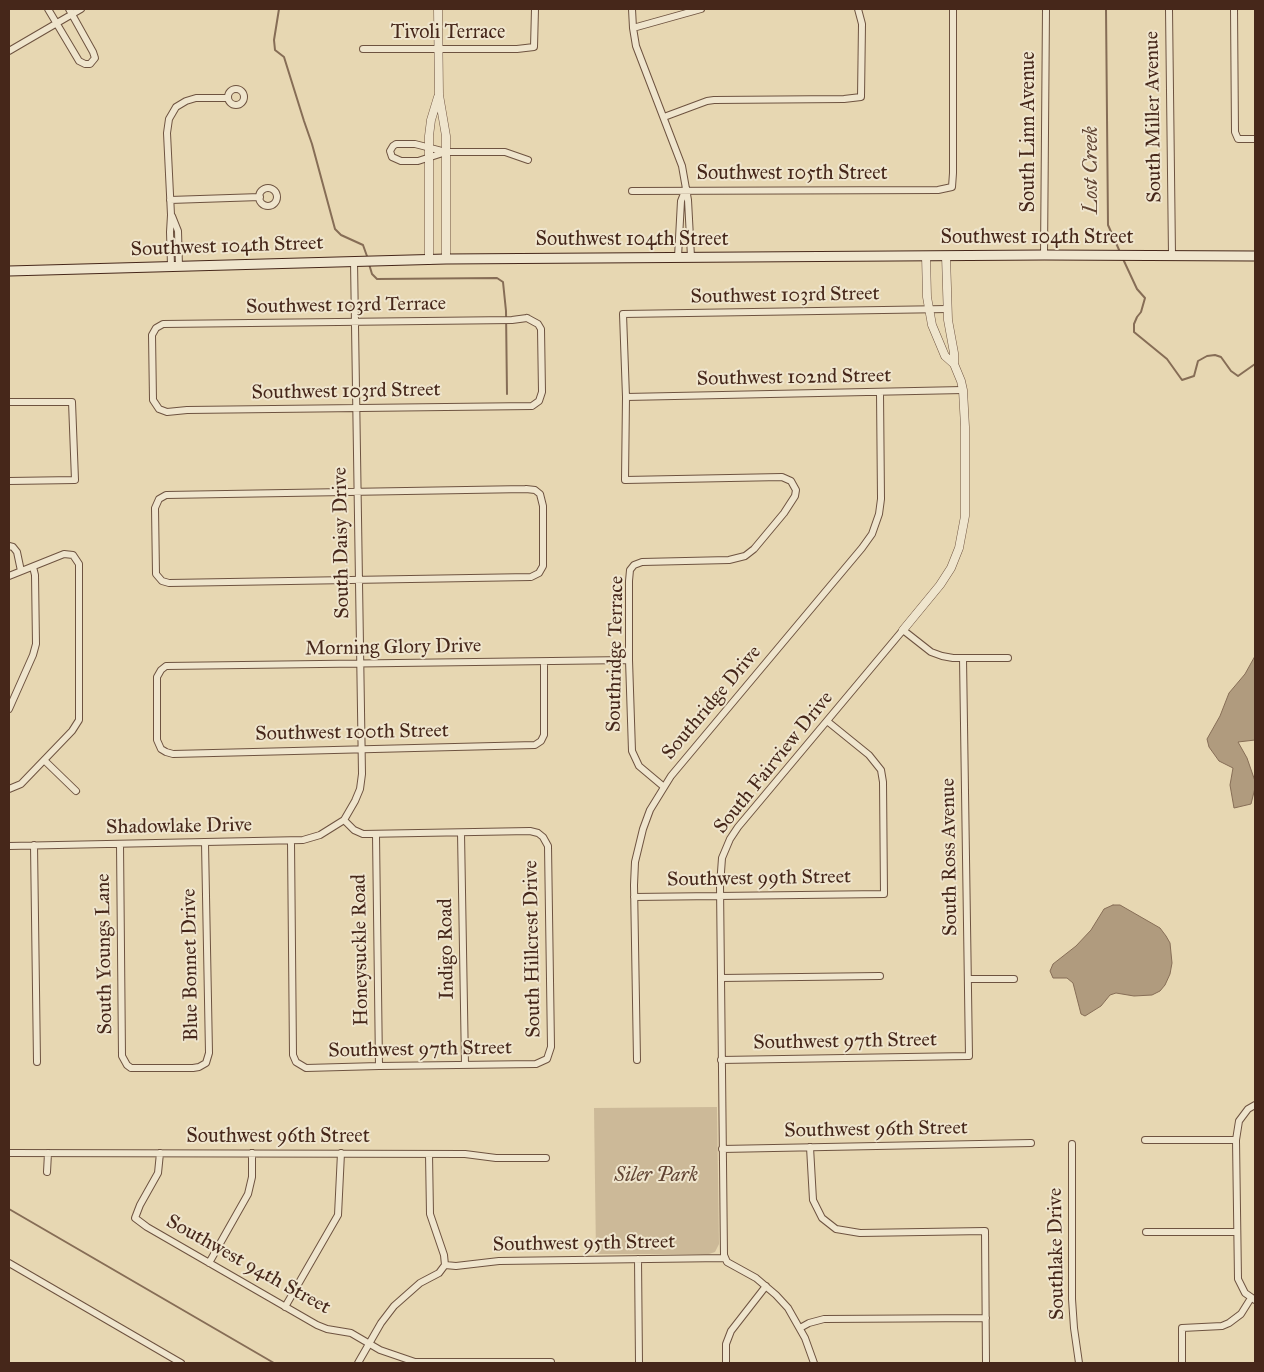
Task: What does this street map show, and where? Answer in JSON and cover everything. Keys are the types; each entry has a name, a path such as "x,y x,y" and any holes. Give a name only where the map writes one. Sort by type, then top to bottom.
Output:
{"main road":[{"name":"Southwest 104th Street","path":"9,271 446,259 1044,255 1255,256"}],"street":[{"path":"48,9 79,61 85,64 92,63 95,58 94,52 70,11"},
{"path":"9,51 56,23 70,11 81,9"},
{"path":"438,9 439,95 446,128 446,259"},
{"name":"Tivoli Terrace","path":"363,49 516,49 534,46 535,9"},
{"path":"632,9 633,28 640,60 682,166 688,200 691,257"},
{"path":"633,28 701,9"},
{"path":"664,117 699,103 714,100 844,99 861,97 862,24 858,9"},
{"name":"Southwest 105th Street","path":"632,191 938,190 952,187 953,9"},
{"name":"South Linn Avenue","path":"1044,255 1046,9"},
{"name":"South Miller Avenue","path":"1169,9 1172,255"},
{"path":"1234,9 1235,132 1238,139 1255,138"},
{"path":"429,260 430,126 439,95"},
{"path":"175,266 170,232 171,215 167,133 170,115 176,106 191,99 227,98"},
{"path":"446,152 418,161 396,161 392,158 390,151 392,146 415,144 429,146 446,152 505,152 528,160"},
{"path":"678,257 681,202 685,190"},
{"path":"170,200 260,197"},
{"name":"South Fairview Drive","path":"926,256 929,309 932,325 945,356 954,364"},
{"name":"South Fairview Drive","path":"724,1258 720,896 722,858 730,839 903,630 946,576 955,559 963,533 966,504 965,419 963,390 954,364 948,309 946,256"},
{"name":"South Daisy Drive","path":"344,820 360,789 362,774 355,322 359,261"},
{"name":"Southwest 103rd Street","path":"626,397 623,314 948,309"},
{"name":"Southwest 103rd Terrace","path":"157,407 153,394 152,337 156,328 167,324 511,320 527,318 536,322 541,329 542,392 540,399 536,403"},
{"name":"Southwest 102nd Street","path":"626,397 963,390"},
{"name":"Southridge Drive","path":"637,1060 634,871 639,842 650,810 664,787 872,534 882,499 880,393"},
{"name":"Southridge Terrace","path":"626,397 625,480 782,477 791,481 796,490 792,503 754,549 745,556 729,560 642,562 632,567 629,581 629,660 633,757 643,770 664,787"},
{"path":"9,402 72,402 75,480 9,481"},
{"name":"Southwest 103rd Street","path":"157,407 167,412 527,407 536,403"},
{"path":"535,490 540,494 543,506 543,560 541,571 536,575 527,577 169,583 159,578 156,569 155,508 158,499 170,495 357,492 535,490"},
{"path":"9,546 13,547 17,552 20,572"},
{"path":"9,576 64,554 73,555 79,564 80,717 76,726 21,784 9,789"},
{"path":"9,709 36,644 35,575 33,567"},
{"path":"903,630 937,655 963,658 1008,658"},
{"name":"South Ross Avenue","path":"963,658 969,1056"},
{"name":"Morning Glory Drive","path":"164,751 157,740 157,680 159,671 165,667 629,660"},
{"name":"Southwest 100th Street","path":"164,751 173,754 535,745 541,741 544,735 544,662"},
{"name":"Southwest 99th Street","path":"634,897 884,894 883,782 881,770 869,755 827,721"},
{"path":"44,760 76,791"},
{"path":"344,820 360,833 376,835 461,833"},
{"name":"Shadowlake Drive","path":"9,846 292,842 314,838 344,820"},
{"name":"South Hillcrest Drive","path":"461,833 530,831 538,833 543,837 548,846 551,1047 549,1058 545,1061"},
{"name":"Indigo Road","path":"461,833 465,1065"},
{"name":"Honeysuckle Road","path":"376,835 379,1066"},
{"name":"Southwest 97th Street","path":"292,842 293,1055 296,1062 306,1068 536,1064 545,1061"},
{"name":"Blue Bonnet Drive","path":"125,1063 129,1067 134,1068 193,1068 203,1065 209,1057 205,843"},
{"name":"South Youngs Lane","path":"120,844 122,1053 125,1063"},
{"path":"34,845 37,1062"},
{"path":"721,978 880,976"},
{"path":"969,979 1014,978"},
{"name":"Southwest 97th Street","path":"721,1060 969,1056"},
{"path":"1182,1363 1182,1328 1222,1326 1230,1323 1241,1314 1253,1299 1240,1286 1238,1279 1236,1140 1239,1120 1248,1109 1255,1105"},
{"path":"1145,1140 1236,1140"},
{"name":"Southwest 96th Street","path":"722,1149 1031,1142"},
{"name":"Southlake Drive","path":"1072,1144 1072,1299 1079,1363"},
{"path":"810,1147 811,1187 814,1206 827,1223 836,1229 860,1233 986,1231 986,1363"},
{"name":"Southwest 96th Street","path":"9,1153 474,1154 496,1158 546,1158"},
{"path":"47,1172 48,1153"},
{"name":"Southwest 94th Street","path":"160,1153 158,1173 135,1218 285,1307 323,1327 351,1333 393,1356 415,1362 551,1363"},
{"path":"210,1263 248,1194 252,1177 252,1154"},
{"path":"285,1307 338,1215 341,1154"},
{"path":"358,1363 381,1323 394,1306 420,1283 439,1273 444,1265 444,1255 430,1214 429,1154"},
{"path":"1146,1232 1236,1232"},
{"path":"724,1258 727,1262 766,1286 782,1301 800,1328 809,1346 814,1363"},
{"name":"Southwest 95th Street","path":"444,1265 456,1266 499,1261 724,1258"},
{"path":"638,1259 639,1363"},
{"path":"9,1263 181,1363"},
{"path":"726,1363 726,1350 730,1335 766,1286"},
{"path":"800,1328 821,1319 986,1318"}],"green space":[{"name":"Siler Park","path":"717,1107 719,1244 715,1252 709,1254 596,1254 594,1108"}],"shaded area":[{"path":"1255,656 1255,740 1238,742 1247,758 1255,781 1255,788 1251,804 1234,808 1230,785 1233,768 1219,761 1209,747 1207,739 1220,716 1229,693 1245,674"},
{"path":"1113,905 1120,905 1160,928 1170,943 1172,963 1170,974 1160,991 1152,995 1134,996 1116,993 1110,995 1101,1006 1085,1016 1081,1014 1073,983 1067,978 1053,978 1050,971 1053,964 1076,946 1091,930 1104,909"}],"waterway":[{"path":"279,9 274,40 275,50 284,57 312,144 335,229 341,235 363,245 368,259"},
{"name":"Lost Creek","path":"1106,9 1108,225 1120,252"},
{"name":"Lost Creek","path":"1123,259 1137,289 1145,298 1141,312 1134,324 1134,332 1167,359 1182,380 1194,376 1198,361 1207,356 1215,355 1221,357 1231,371 1238,376 1255,364"},
{"path":"369,264 372,274 377,279 497,278 503,282 506,311 507,394"},
{"path":"9,1209 274,1363"}]}
